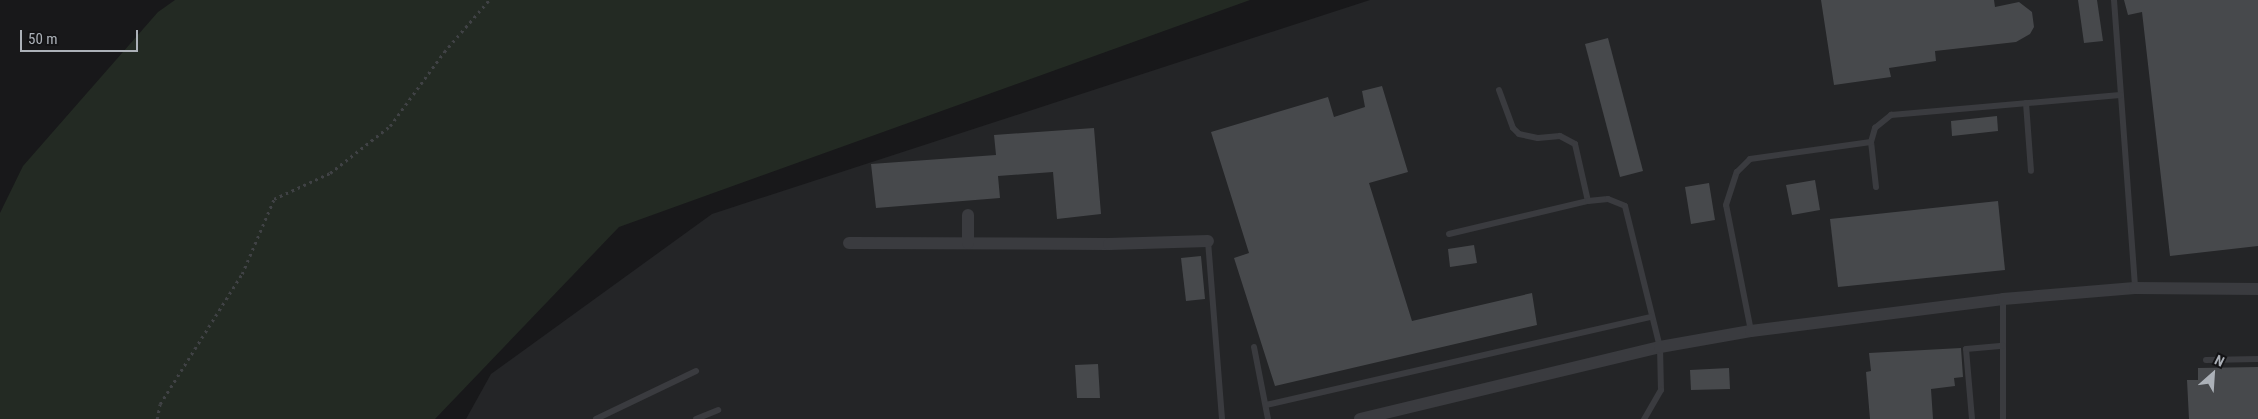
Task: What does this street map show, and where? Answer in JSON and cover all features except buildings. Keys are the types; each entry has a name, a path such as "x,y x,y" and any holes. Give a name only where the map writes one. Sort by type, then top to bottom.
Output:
{"street":[{"path":"968,215 968,243"},
{"path":"849,243 1208,241"},
{"path":"1360,419 1660,347 1751,331 2003,298 2135,288 2258,289"}],"lane":[{"path":"2114,0 2135,288"},
{"path":"1498,90 1513,128 1519,134 1538,138 1560,136 1574,144 1588,201"},
{"path":"1876,187 1871,142 1875,128 1891,115 2120,95"},
{"path":"2026,103 2031,171"},
{"path":"1751,331 1726,205 1737,172 1750,159 1871,142"},
{"path":"1449,234 1588,201 1608,199 1625,206 1651,317 1660,347 1661,390 1644,419"},
{"path":"1208,241 1222,419"},
{"path":"2003,298 2003,419"},
{"path":"1266,405 1651,317"},
{"path":"1972,419 1966,350 2003,346"},
{"path":"1254,347 1268,419"},
{"path":"2206,360 2258,359"},
{"path":"596,419 696,371"},
{"path":"696,419 718,410"}],"path":[{"path":"157,419 160,404 242,274 274,200 330,173 390,126 444,52 490,0"}],"shaded area":[{"path":"175,0 1250,0 619,227 435,419 0,419 0,213 23,166 158,12"},
{"path":"1370,0 2258,0 2258,419 466,419 491,374 712,214"}]}
